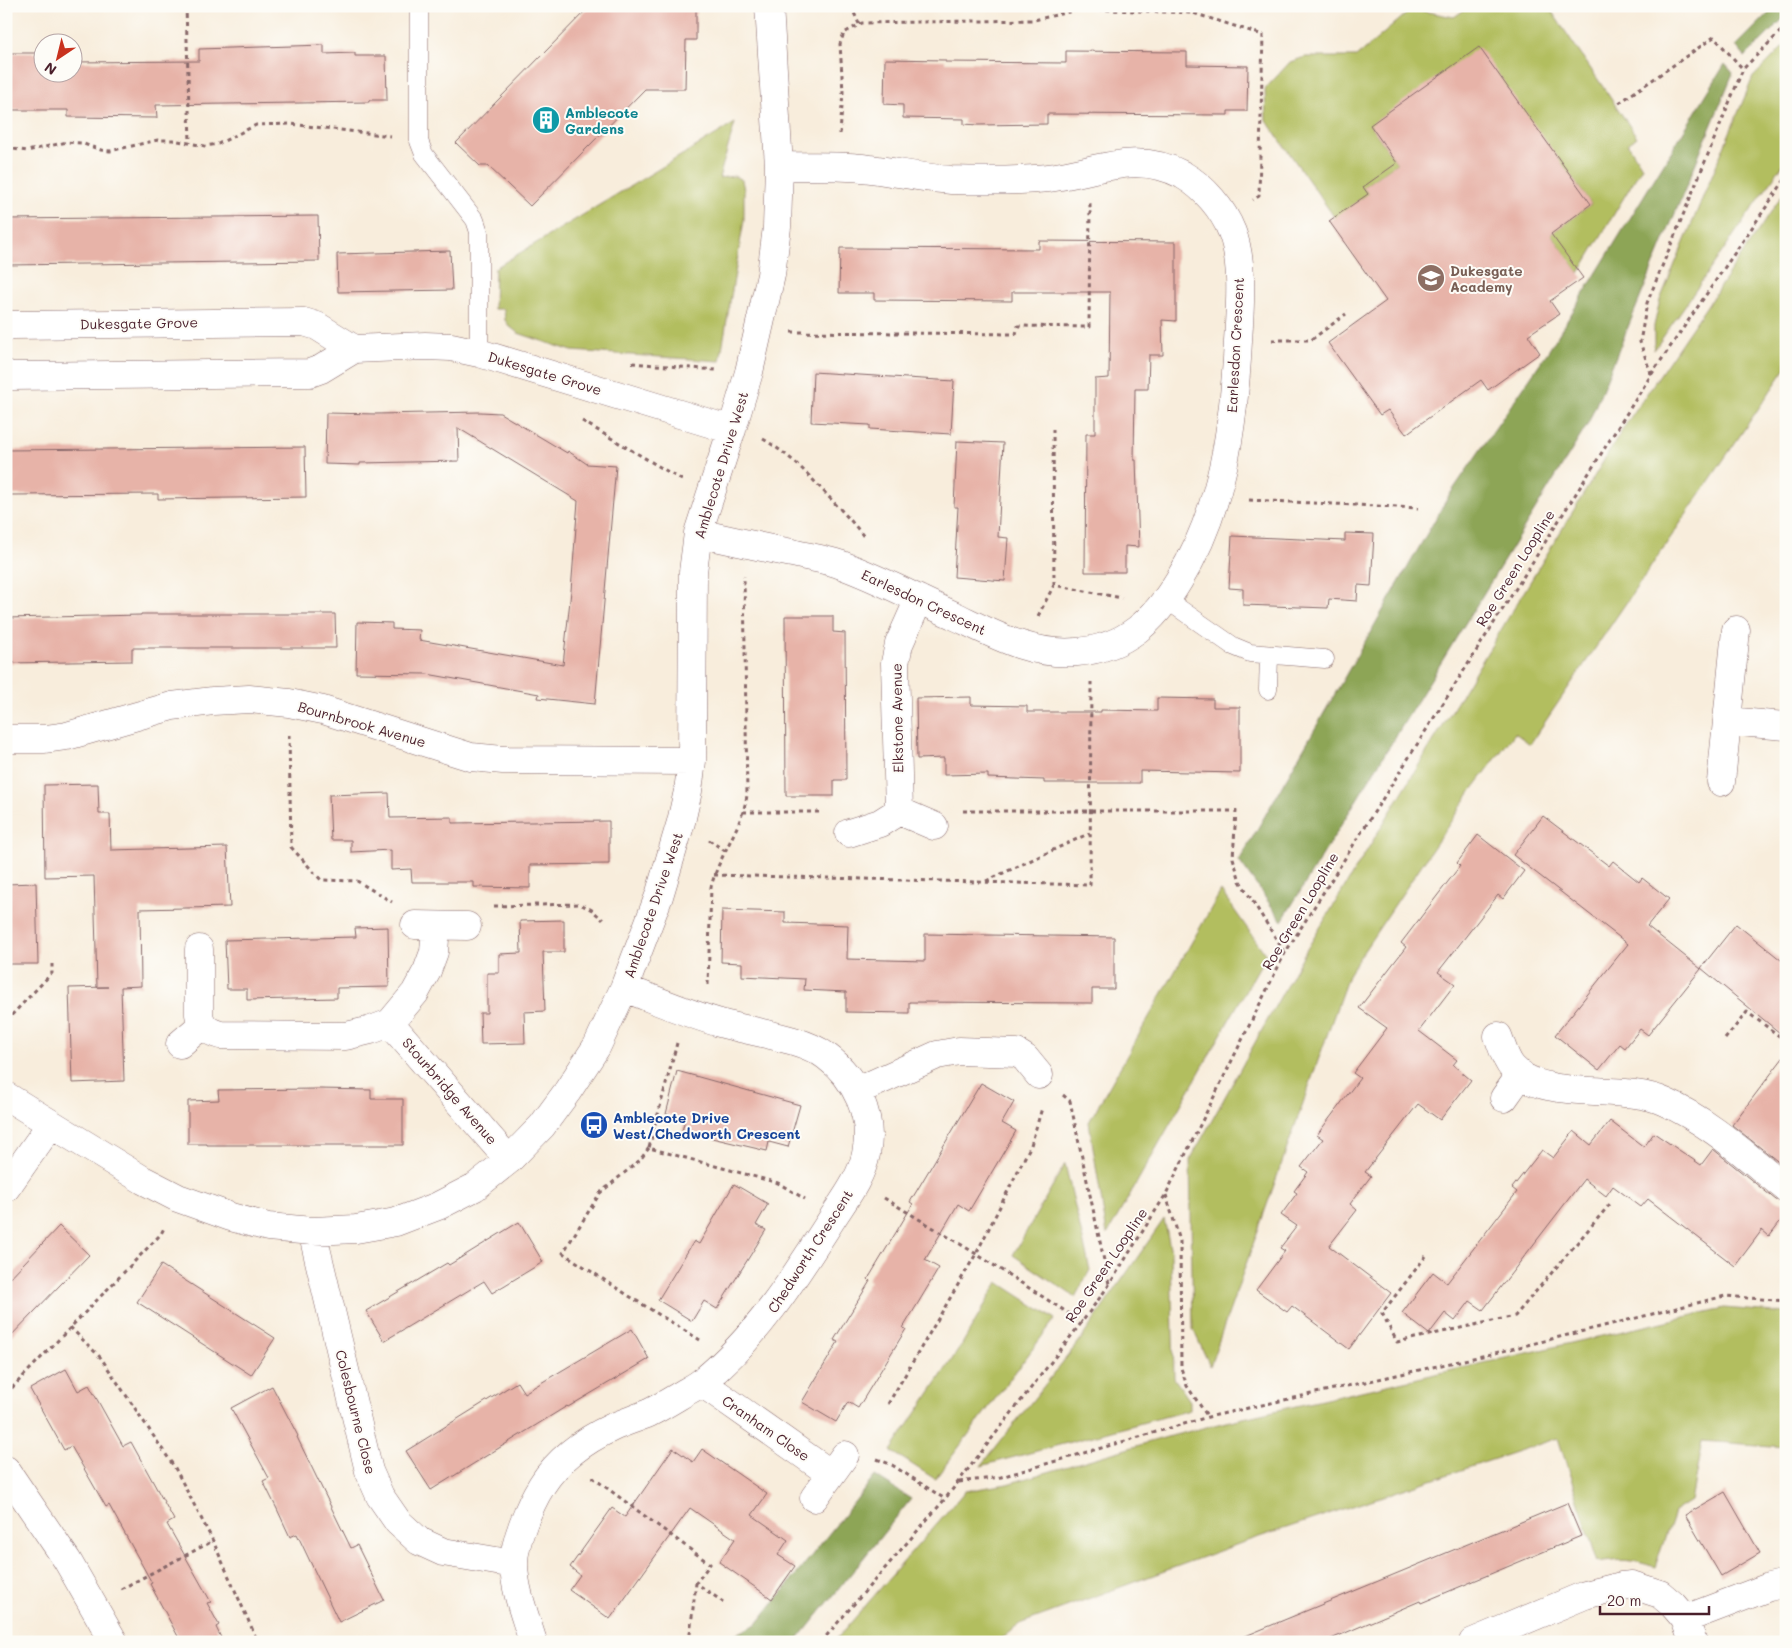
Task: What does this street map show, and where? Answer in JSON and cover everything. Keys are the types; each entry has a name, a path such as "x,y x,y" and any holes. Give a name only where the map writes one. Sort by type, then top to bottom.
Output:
{"street":[{"name":"Amblecote Drive West","path":"6,1096 143,1180 178,1198 231,1217 268,1227 312,1231 356,1228 396,1222 438,1206 475,1187 509,1160 542,1126 567,1092 597,1046 624,988 659,896 681,822 688,791 692,761 693,572 698,533 749,372 771,275 777,227 779,166 769,6"},
{"name":"Earlesdon Crescent","path":"698,533 835,563 919,599 1011,643 1047,653 1079,652 1113,644 1142,627 1164,603 1192,559 1204,532 1215,499 1227,450 1236,394 1240,302 1238,260 1233,234 1226,221 1208,194 1186,177 1161,165 1136,162 1048,178 950,180 860,168 779,166"},
{"name":"Dukesgate Grove","path":"6,327 12,325 304,322 316,326 354,349"},
{"name":"Dukesgate Grove","path":"6,374 11,376 310,373 321,369 354,349 425,346 479,353 732,428"},
{"name":"Elkstone Avenue","path":"899,811 895,662 899,644 919,599"},
{"path":"1722,782 1736,630"},
{"name":"Bournbrook Avenue","path":"6,739 45,739 67,736 172,706 249,699 289,703 323,710 471,757 503,760 692,761"},
{"path":"1727,721 1786,726"},
{"path":"849,832 880,823 899,811 934,826"},
{"path":"199,949 199,1014 202,1025 211,1032 220,1035 346,1036 390,1023 415,993 427,971 434,952 425,925 467,926"},
{"name":"Chedworth Crescent","path":"533,1642 517,1585 514,1564 520,1533 530,1504 544,1482 565,1458 581,1444 612,1428 650,1413 702,1382 744,1343 785,1291 856,1181 866,1155 868,1130 864,1108 857,1091 843,1069 825,1055 806,1044 696,1015 624,988"},
{"name":"Stourbridge Avenue","path":"390,1023 509,1160"},
{"path":"180,1044 202,1025"},
{"path":"1498,1036 1513,1067 1531,1081 1550,1087 1631,1092 1664,1101 1716,1131 1786,1188"},
{"path":"857,1091 937,1055 959,1051 1017,1053 1025,1058 1044,1079"},
{"path":"1504,1098 1522,1074"},
{"path":"6,1188 51,1124"},
{"name":"Colesbourne Close","path":"312,1231 369,1471 380,1496 398,1522 419,1541 443,1552 514,1564"},
{"name":"Cranham Close","path":"702,1382 838,1465"},
{"path":"814,1498 838,1465"},
{"path":"6,1470 67,1560 114,1642"},
{"path":"1473,1642 1585,1595 1632,1585 1660,1594 1673,1605 1689,1630 1769,1588 1786,1583"}],"lane":[{"path":"419,6 419,141 424,154 475,220 479,232 479,353"},
{"path":"1164,603 1233,646 1250,652 1325,659"},
{"path":"1268,690 1269,655"}],"path":[{"path":"186,6 190,143"},
{"path":"383,6 398,15"},
{"path":"851,6 859,24"},
{"path":"838,168 842,92 840,44 844,33 859,24 1034,20 1082,9 1193,12 1262,35 1259,196 1226,221"},
{"path":"1651,375 1640,342 1647,304 1743,69 1786,26"},
{"path":"1619,103 1714,37 1743,69"},
{"path":"6,148 27,151 67,142 81,143 110,151 158,140 173,140 205,146 218,144 256,126 290,124 398,137"},
{"path":"758,331 1016,334 1018,326 1088,327 1090,170"},
{"name":"Roe Green Loopline","path":"821,1642 945,1499 1109,1285 1166,1194 1285,953 1651,375 1786,178"},
{"path":"1239,338 1311,340 1346,314"},
{"path":"622,362 749,372"},
{"path":"575,417 710,497"},
{"path":"732,428 762,438 780,449 798,464 855,525 865,539 872,578"},
{"path":"1021,646 1054,585 1053,429"},
{"path":"1215,499 1418,508"},
{"path":"729,1357 563,1253 600,1193 640,1160 649,1148 696,1015 714,874 743,812 747,795 744,543"},
{"path":"1054,585 1164,603"},
{"path":"714,874 1090,885 1091,649"},
{"path":"289,703 290,847 322,880 357,882 401,907 425,925"},
{"path":"934,826 947,811 1236,811 1232,858 1240,881 1285,953"},
{"path":"743,812 832,812 849,832"},
{"path":"984,882 1090,833"},
{"path":"467,926 485,906 580,904 592,910 603,920"},
{"path":"6,1021 52,973 52,964"},
{"path":"1726,1039 1747,1012 1786,1041"},
{"path":"888,1404 976,1254 1031,1145 1044,1079 1070,1101 1109,1285"},
{"path":"649,1148 778,1184 833,1216"},
{"path":"856,1181 976,1254 1082,1322"},
{"path":"1166,1194 1180,1241 1181,1368 1187,1386 1208,1417"},
{"path":"6,1394 161,1234 178,1198"},
{"path":"1426,1256 1382,1313 1397,1342 1515,1316 1610,1204"},
{"path":"958,1482 1001,1477 1208,1417 1491,1354 1725,1296 1786,1301"},
{"path":"70,1327 101,1358 175,1468 213,1541 258,1642"},
{"path":"565,1458 710,1564 696,1583 689,1642"},
{"path":"838,1465 879,1459 892,1464 945,1499"},
{"path":"93,1604 213,1541"},
{"path":"696,1583 723,1602"}],"green space":[{"path":"1470,6 1548,6 1637,137 1628,144 1642,167 1579,273 1551,234 1591,204 1552,150 1370,125 1397,163 1363,187 1368,194 1335,218 1266,120 1265,89 1290,62 1305,57 1356,57 1412,9 1454,17"},
{"path":"1776,6 1786,6 1786,16 1745,57 1736,46"},
{"path":"1786,44 1786,160 1654,350 1654,326 1660,300 1753,77"},
{"path":"1725,64 1733,73 1588,424 1282,921 1239,861 1448,497 1549,350"},
{"path":"735,123 719,178 734,176 742,180 744,220 720,361 572,351 518,333 505,320 504,309 494,309 495,268"},
{"path":"1786,190 1786,368 1530,744 1515,733 1472,790 1349,973 1210,1366 1193,1329 1190,1160 1304,954 1626,424"},
{"path":"1221,891 1266,955 1107,1235 1089,1122"},
{"path":"1065,1164 1090,1270 1075,1297 1013,1255"},
{"path":"1164,1219 1171,1252 1174,1378 1190,1401 1190,1410 981,1466 1081,1339"},
{"path":"998,1282 1055,1319 935,1479 891,1451 961,1346"},
{"path":"1724,1308 1786,1313 1786,1447 1702,1441 1691,1501 1674,1512 1655,1567 1626,1560 1598,1563 1558,1438 1244,1542 1022,1623 996,1642 834,1642 965,1491 1007,1484 1167,1437 1226,1422"},
{"path":"875,1476 911,1499 796,1642 718,1642 757,1624"}],"building":[{"name":"Amblecote Gardens","path":"590,6 696,6 696,40 686,40 685,89 645,89 530,206 488,166 480,166 456,143"},
{"path":"324,45 324,54 355,53 355,56 386,56 387,100 369,100 369,102 156,105 157,118 68,117 68,110 6,110 6,53 32,53 32,82 82,82 82,62 199,61 199,49"},
{"path":"1479,47 1591,204 1551,234 1583,278 1550,301 1559,314 1528,335 1540,353 1488,390 1481,380 1406,434 1388,410 1380,415 1328,343 1386,301 1329,221 1368,194 1363,187 1397,163 1370,125"},
{"path":"1066,51 1187,52 1187,65 1248,66 1247,111 1228,111 1228,115 1047,114 1047,124 978,125 964,124 964,119 903,118 903,105 884,104 885,59 945,60 945,62 1066,63"},
{"path":"318,216 319,261 6,265 6,219"},
{"path":"1039,241 1176,242 1176,321 1162,320 1163,355 1149,355 1148,389 1135,389 1134,460 1136,460 1139,547 1125,546 1125,572 1085,572 1086,434 1095,434 1095,379 1109,378 1110,292 1012,292 1012,301 874,300 874,293 839,293 840,248 1039,249"},
{"path":"450,251 452,290 338,292 337,254"},
{"path":"813,372 954,381 951,434 870,429 870,425 811,422"},
{"path":"326,413 500,413 567,453 568,451 587,464 616,466 595,704 538,698 539,694 427,674 356,673 357,622 392,623 392,629 420,630 419,640 563,665 578,501 458,428 459,461 360,463 360,465 325,464"},
{"path":"957,441 1003,443 998,537 1008,538 1005,581 954,577 958,507 954,507"},
{"path":"305,447 306,497 158,499 158,494 9,495 8,450"},
{"path":"1345,533 1374,534 1371,586 1358,585 1357,601 1329,599 1328,608 1243,605 1243,589 1229,588 1232,536 1345,541"},
{"path":"141,614 335,614 336,648 132,648 132,661 6,663 6,618"},
{"path":"785,616 833,616 833,632 845,633 846,780 834,780 834,796 786,796"},
{"path":"971,697 971,705 1027,706 1027,712 1157,711 1157,698 1213,699 1213,707 1240,707 1240,773 1140,771 1140,783 1044,783 1044,780 988,778 988,774 944,775 944,758 917,759 916,698"},
{"path":"98,784 99,814 110,814 111,850 227,847 230,907 140,909 141,986 121,987 124,1081 72,1083 69,988 108,987 97,987 94,876 45,877 44,785"},
{"path":"389,793 390,818 452,817 452,823 609,821 609,864 530,865 530,888 474,887 474,882 412,882 411,869 391,870 391,850 351,852 351,840 331,840 329,795"},
{"path":"1543,816 1609,866 1613,861 1639,882 1642,878 1669,899 1647,926 1701,969 1648,1035 1640,1029 1625,1048 1620,1044 1599,1070 1555,1035 1628,944 1513,855"},
{"path":"1478,835 1524,871 1503,899 1498,895 1438,972 1455,984 1419,1031 1457,1060 1453,1065 1471,1080 1440,1120 1418,1104 1365,1172 1371,1176 1350,1204 1357,1210 1329,1246 1391,1293 1349,1349 1292,1306 1287,1312 1256,1290 1285,1251 1280,1248 1297,1226 1281,1215 1297,1193 1294,1191 1308,1172 1301,1167 1323,1139 1317,1135 1360,1078 1353,1073 1387,1028 1359,1008 1406,947 1401,943 1460,866 1457,863"},
{"path":"36,883 38,964 6,964 6,884"},
{"path":"722,910 785,912 785,923 848,925 847,959 925,961 925,934 1114,937 1114,989 1092,989 1092,1003 909,1002 909,1013 846,1012 846,992 804,990 805,979 742,976 742,963 721,962"},
{"path":"564,920 564,952 543,952 545,1011 524,1012 525,1043 481,1044 480,1013 487,1013 487,973 499,973 499,954 521,953 520,921"},
{"path":"1736,924 1786,964 1786,1038 1701,968"},
{"path":"388,927 389,987 337,988 337,998 247,1000 247,989 227,989 225,940 356,937 355,928"},
{"path":"1786,1054 1786,1168 1732,1125"},
{"path":"677,1071 800,1105 788,1147 769,1142 767,1151 682,1131 685,1119 666,1114"},
{"path":"981,1083 1014,1102 1002,1123 1016,1131 969,1211 958,1204 925,1260 939,1268 903,1328 906,1329 858,1408 848,1402 836,1422 802,1402 838,1342 834,1340 870,1281 868,1279 913,1204 910,1202"},
{"path":"218,1090 371,1090 371,1099 403,1099 403,1145 188,1144 188,1101 219,1100"},
{"path":"1610,1121 1644,1147 1654,1133 1701,1165 1713,1149 1776,1200 1786,1203 1786,1214 1769,1236 1762,1230 1735,1266 1648,1199 1641,1207 1613,1186 1606,1196 1584,1179 1483,1310 1470,1301 1455,1321 1445,1313 1429,1334 1402,1313 1433,1272 1447,1283 1517,1192 1512,1188 1542,1150 1553,1158 1574,1131 1591,1145"},
{"path":"734,1184 768,1204 756,1225 766,1230 717,1309 704,1301 692,1321 658,1300 694,1241 699,1244"},
{"path":"519,1222 543,1262 492,1293 484,1281 384,1341 366,1311 447,1263 449,1265"},
{"path":"59,1226 89,1255 6,1341 6,1282"},
{"path":"161,1265 275,1338 251,1375 137,1302"},
{"path":"632,1329 649,1359 567,1406 431,1490 406,1451 517,1382 524,1393"},
{"path":"66,1369 78,1391 89,1385 123,1446 131,1442 174,1520 167,1524 211,1602 207,1603 219,1625 216,1627 223,1642 181,1642 150,1584 152,1583 109,1505 106,1507 71,1446 64,1450 30,1389"},
{"path":"272,1386 351,1548 357,1545 384,1600 339,1622 297,1534 290,1537 263,1481 269,1478 231,1408"},
{"path":"673,1448 693,1462 702,1449 767,1494 752,1515 788,1540 778,1555 795,1566 772,1599 719,1562 735,1539 690,1508 610,1619 569,1590 580,1575 570,1567 612,1508 625,1517"},
{"path":"1725,1492 1760,1553 1721,1576 1685,1515"},
{"path":"1567,1503 1581,1536 1421,1603 1420,1601 1324,1642 1231,1642"}],"place":[{"name":"Amblecote Gardens","path":"546,120"},
{"name":"Dukesgate Academy","path":"1431,278"},
{"name":"Amblecote Drive West/Chedworth Crescent","path":"594,1125"}]}
